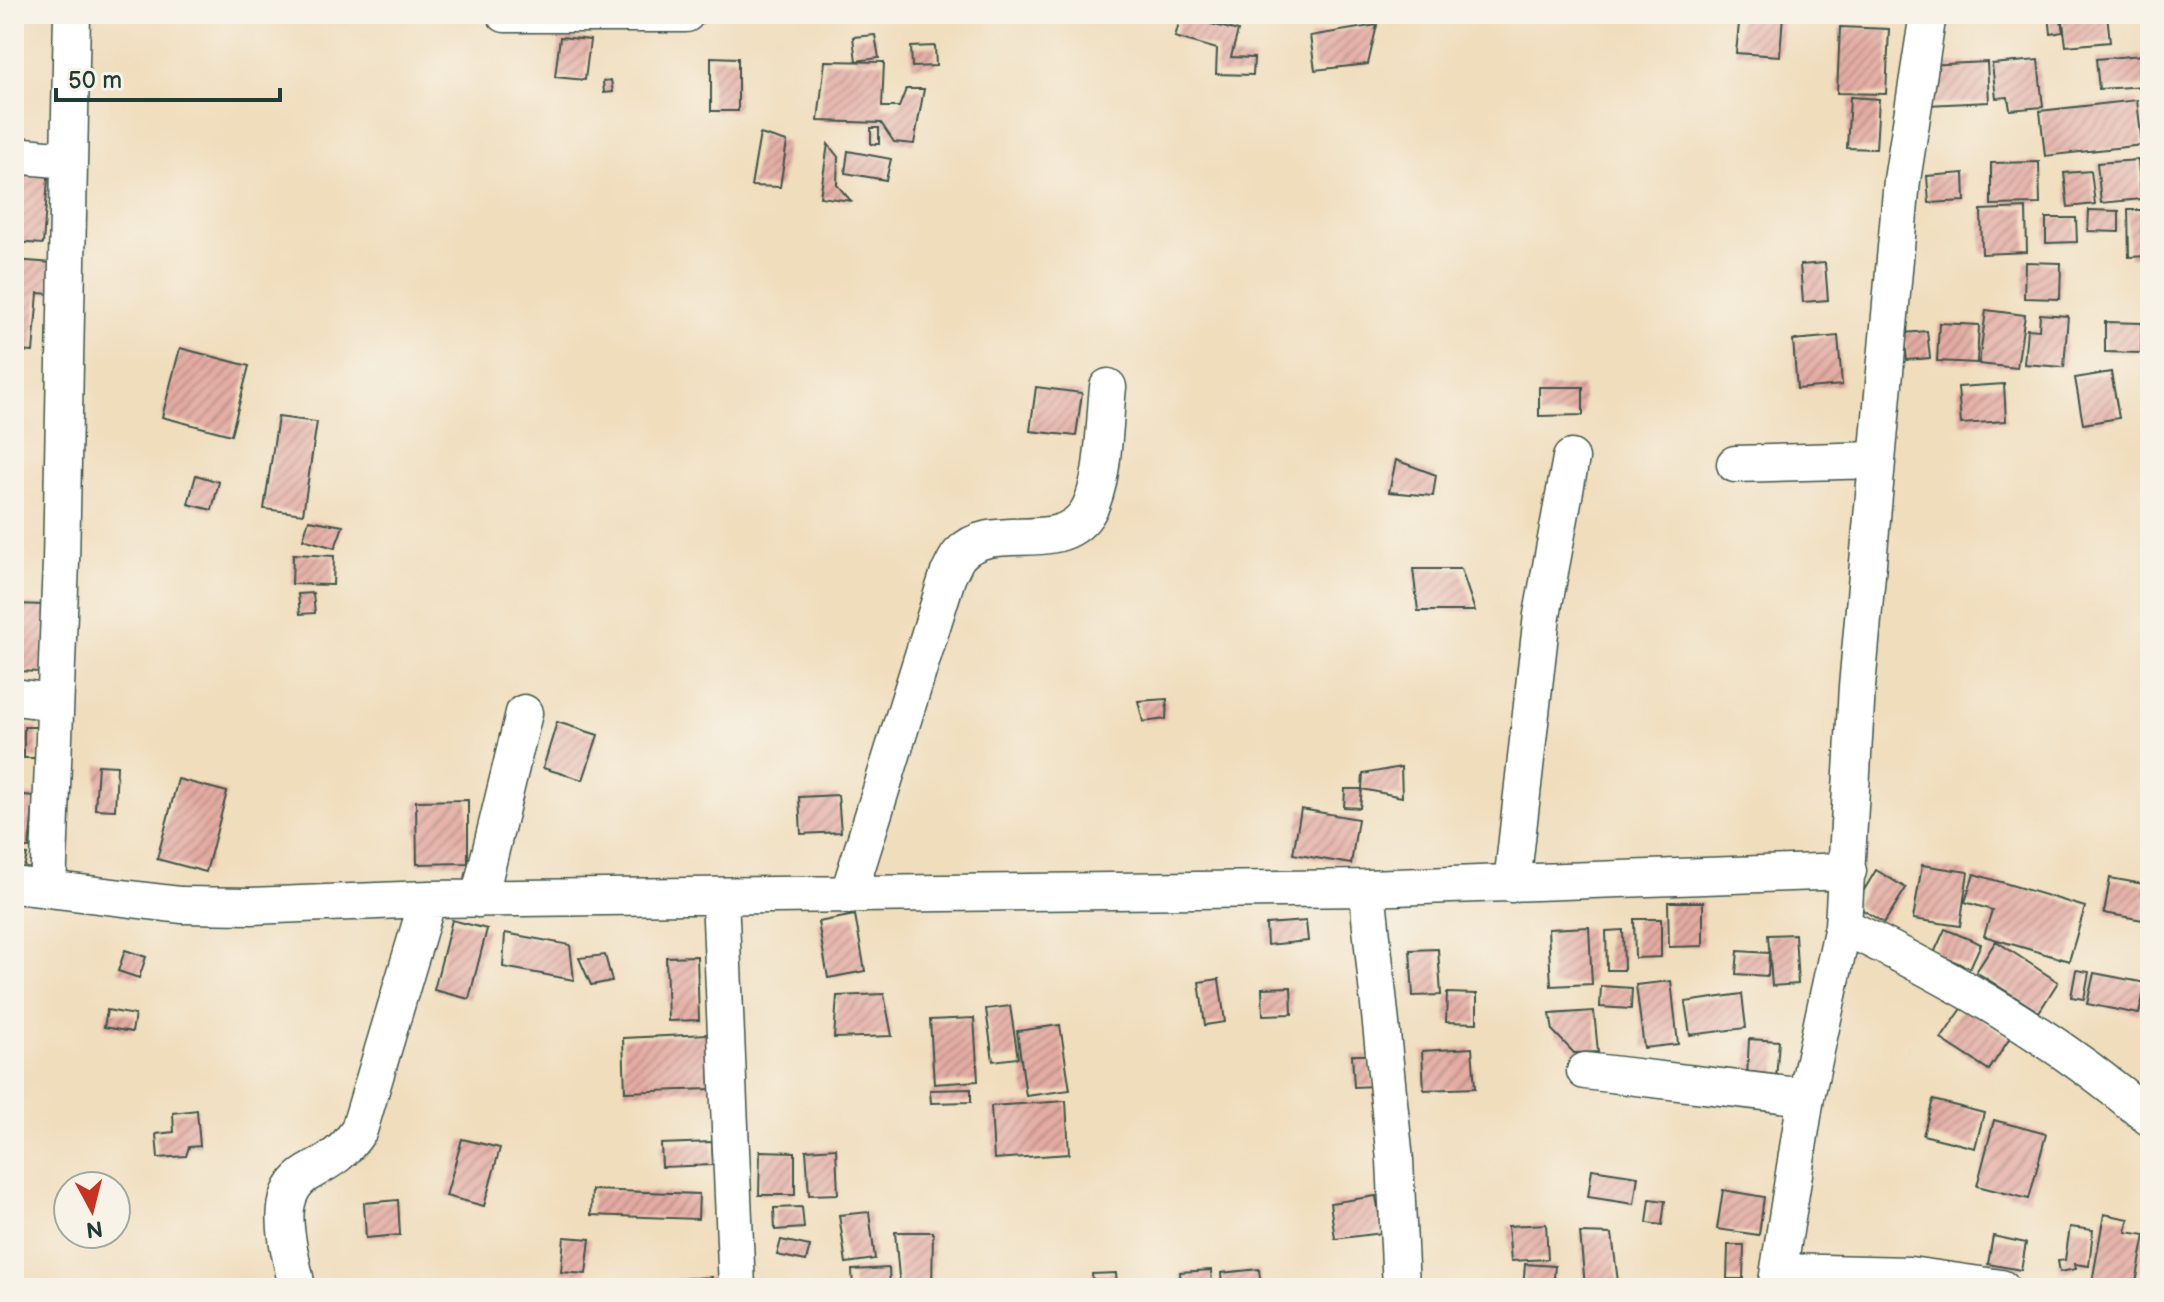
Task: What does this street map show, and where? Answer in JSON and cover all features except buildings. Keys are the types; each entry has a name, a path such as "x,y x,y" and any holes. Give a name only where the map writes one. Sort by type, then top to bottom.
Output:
{"street":[{"path":"72,14 55,702 31,887 181,905 428,899 1367,888 1848,871"},
{"path":"505,14 686,14"},
{"path":"1928,14 1902,180 1857,687 1843,926 1806,1097 1778,1280 1910,1275 2001,1288"},
{"path":"14,155 68,160"},
{"path":"848,896 948,575 961,554 973,545 995,538 1048,536 1070,529 1086,514 1095,493 1108,387"},
{"path":"1512,884 1542,615 1571,458"},
{"path":"1735,464 1876,460"},
{"path":"14,697 55,702"},
{"path":"479,899 524,713"},
{"path":"1367,888 1395,1160 1401,1288"},
{"path":"720,897 737,1288"},
{"path":"297,1288 285,1214 287,1196 295,1182 330,1163 346,1150 359,1130 428,899"},
{"path":"1843,926 1918,961 2001,1008 2104,1079 2150,1118"},
{"path":"1585,1071 1806,1097"}]}
